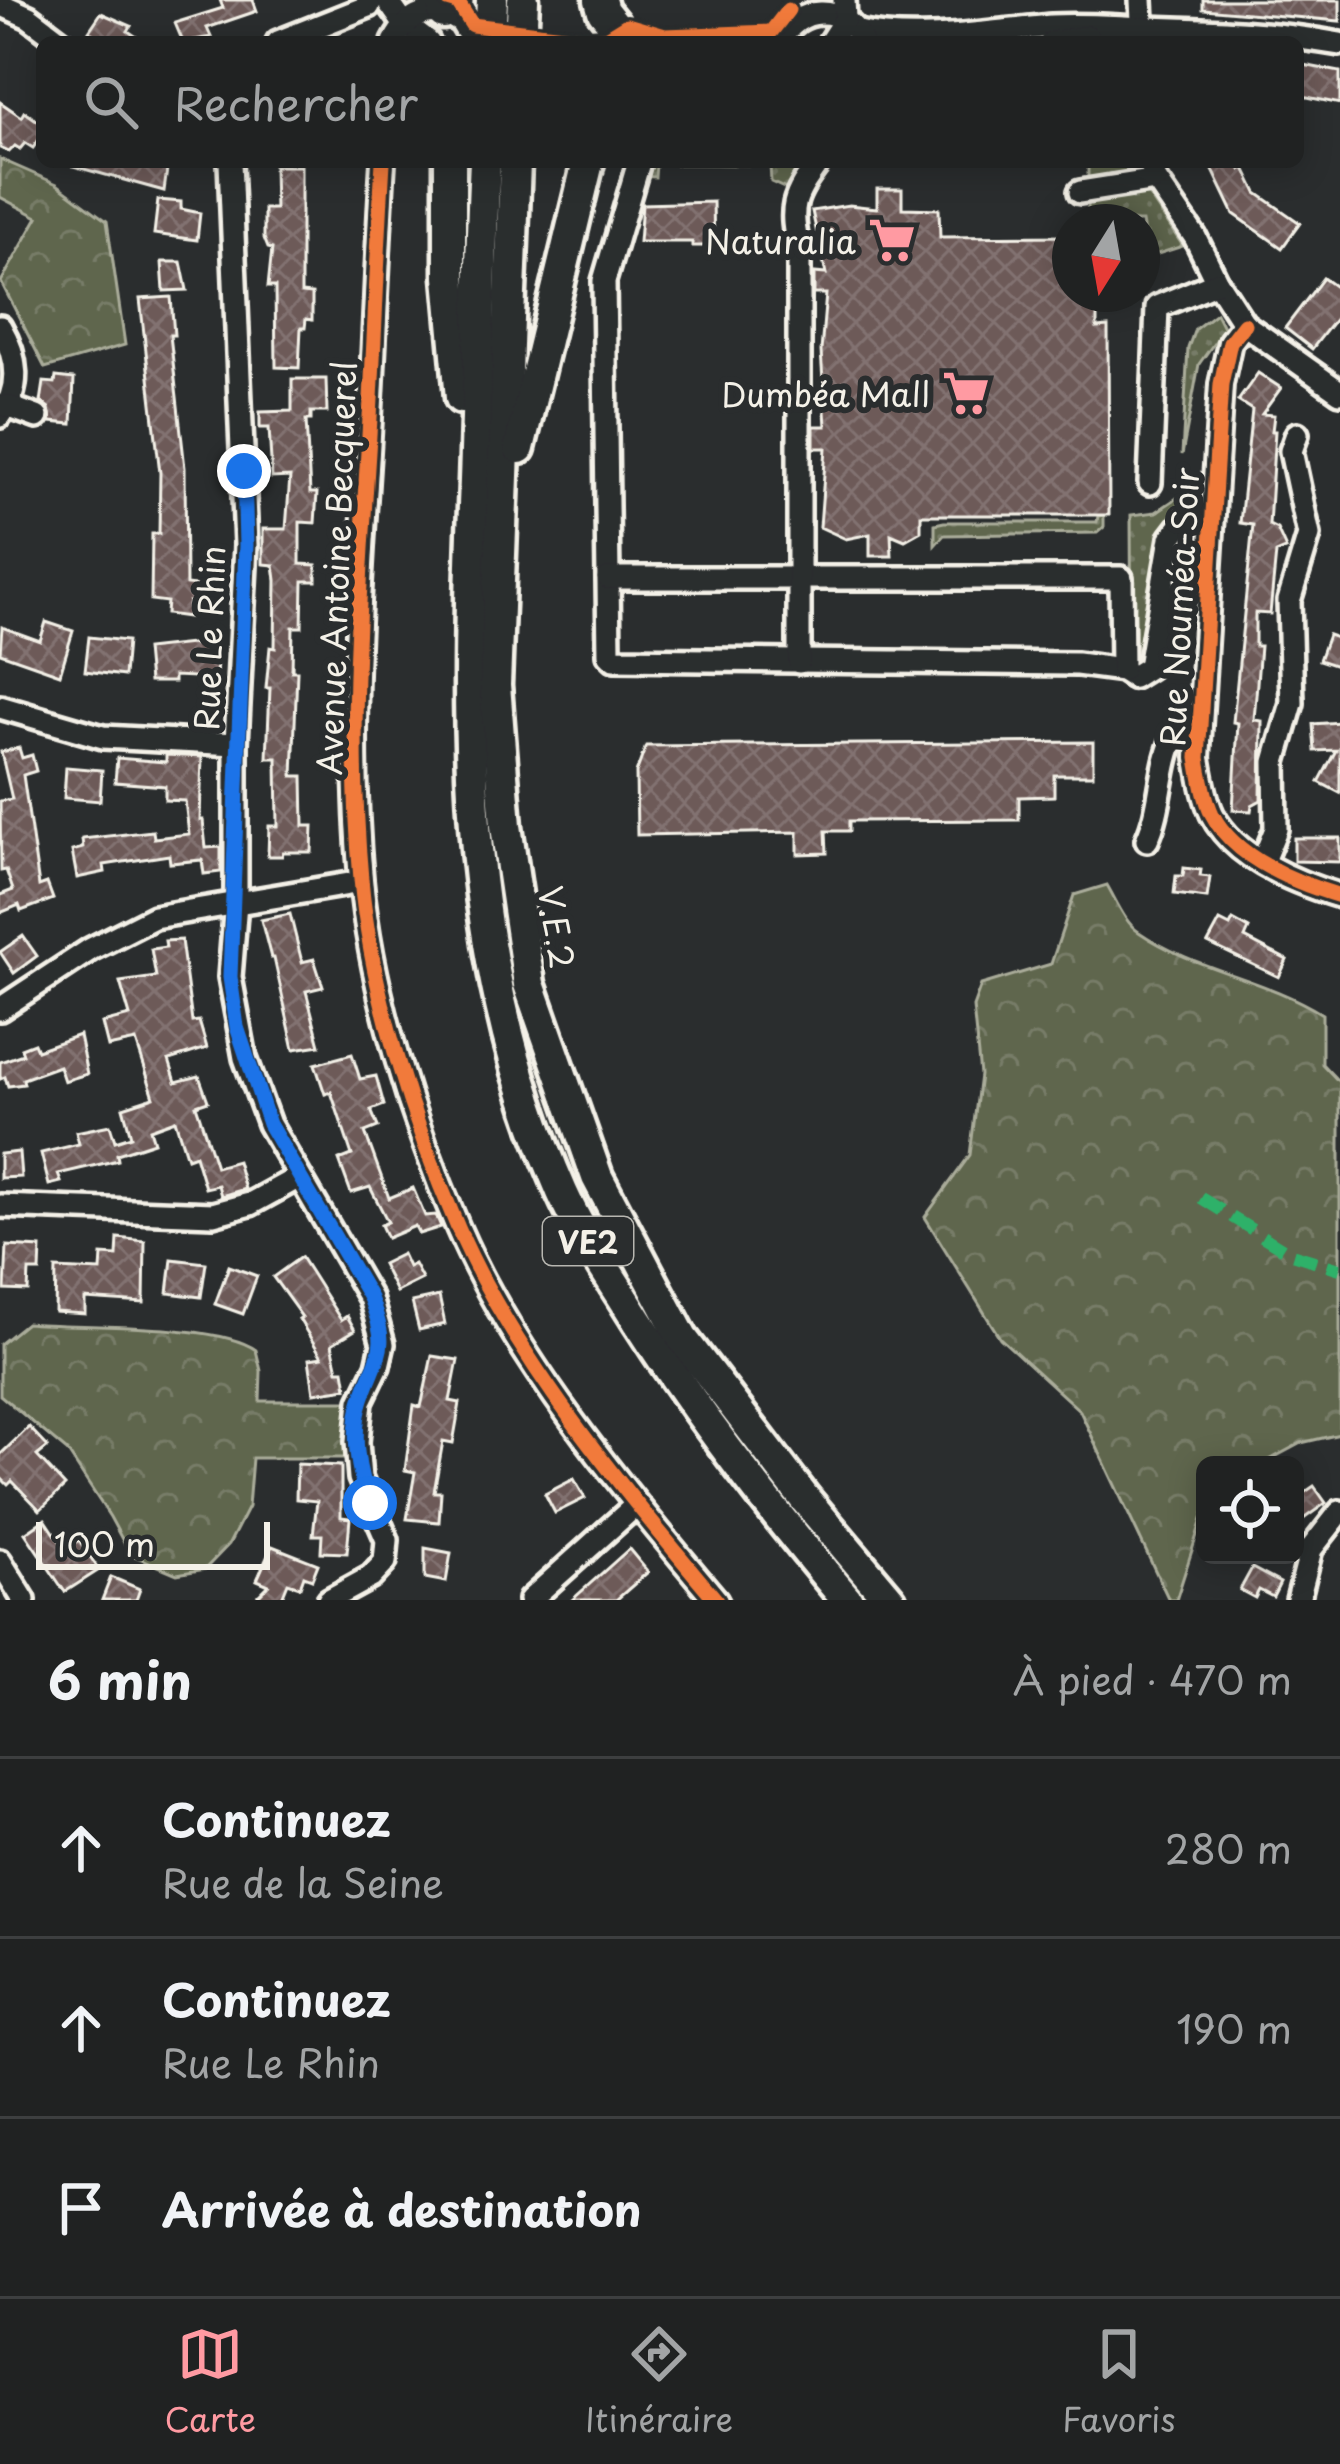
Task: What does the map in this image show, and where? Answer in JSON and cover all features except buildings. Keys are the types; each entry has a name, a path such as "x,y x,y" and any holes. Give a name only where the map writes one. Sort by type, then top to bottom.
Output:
{"highway":[{"path":"480,36 492,0"},
{"path":"521,36 523,0"},
{"path":"600,0 623,36"},
{"path":"450,168 450,277 474,506"},
{"name":"VE2","path":"484,168 467,668 476,862 500,1003 536,1120 579,1224 664,1364 783,1524 848,1600"},
{"name":"V.E.2","path":"515,168 495,685 506,826 529,984 597,1177 682,1338 805,1499 890,1600"},
{"path":"502,522 587,168"}],"street":[{"path":"397,0 417,22"},
{"path":"780,36 789,0"},
{"path":"1142,0 1143,35"},
{"path":"292,36 373,2 417,22 460,22 473,36"},
{"path":"0,4 54,36"},
{"path":"782,36 820,6 852,23"},
{"path":"912,36 1057,26 1143,35 1265,31 1294,36"},
{"path":"1304,38 1340,44"},
{"name":"Rue Le Rhin","path":"230,168 246,545 230,977 237,1027 269,1124 370,1298 383,1344 361,1400 357,1442 360,1478 387,1540 386,1562 371,1577 329,1600"},
{"name":"Avenue Antoine Becquerel","path":"383,168 358,615 357,787 361,882 402,1080 458,1229 510,1324 636,1505 716,1600"},
{"path":"637,168 604,281 608,654 622,662 1076,664 1122,670 1133,676 1149,667 1171,538 1187,517 1212,512"},
{"path":"799,662 799,251 791,218 795,194 814,168"},
{"path":"1080,192 1153,171 1244,324 1340,392"},
{"path":"1150,483 1157,307 1217,282"},
{"name":"Rue Nouméa-Soir","path":"1244,324 1225,354 1198,758 1212,814 1244,850 1299,882 1340,896"},
{"path":"0,327 14,353 15,380 4,411 37,417"},
{"path":"1263,861 1276,829 1276,762 1292,703 1289,601 1309,535 1292,452 1297,434"},
{"path":"608,578 1120,578 1122,670"},
{"path":"0,706 103,737 236,744"},
{"path":"1147,840 1157,818 1169,747 1176,733 1199,730"},
{"path":"1,1007 91,949 154,917 361,882"},
{"path":"0,1206 213,1214 250,1204 298,1177"},
{"path":"530,1600 636,1505"},
{"path":"1316,1600 1300,1589 1311,1550 1340,1512"},
{"path":"0,1561 24,1600"}],"green space":[{"path":"0,159 57,184 107,221 125,345 45,368 1,282 38,217 0,197"},
{"path":"636,168 656,168 655,177 637,176"},
{"path":"770,168 814,168 795,193 771,182"},
{"path":"1088,168 1133,168 1155,204 1088,204"},
{"path":"1160,212 1183,246 1160,253"},
{"path":"1216,313 1224,329 1199,364 1182,455 1188,348 1195,329"},
{"path":"1177,498 1187,509 1167,526 1144,661 1132,669 1131,515 1156,512"},
{"path":"1104,515 1104,527 1097,533 944,535 935,545 935,524 944,522 1097,522"},
{"path":"1107,885 1129,923 1160,945 1322,1014 1322,1064 1340,1083 1340,1434 1301,1443 1277,1456 1196,1456 1196,1538 1176,1600 1169,1600 1080,1411 1000,1338 925,1217 970,1155 980,1075 973,1007 981,985 1051,964 1074,895"},
{"path":"26,1323 181,1330 238,1341 256,1350 260,1401 361,1401 358,1458 252,1458 248,1507 229,1544 205,1569 177,1574 130,1554 67,1451 0,1395 0,1344"}],"marked path":[{"path":"1201,1198 1291,1254 1340,1269"}],"cycle path":[{"path":"448,0 458,3 472,25 563,36"},
{"path":"665,36 771,32 788,10"},
{"path":"609,36 627,25 665,36"},
{"path":"383,168 355,719 361,879 384,1012 425,1145 458,1228 509,1326 574,1423 716,1600"},
{"path":"1244,324 1230,342 1221,384 1199,765 1212,814 1235,844 1286,876 1340,896"}],"place":[{"name":"Naturalia","path":"892,240"},
{"name":"Dumbéa Mall","path":"966,393"}],"route":[{"path":"244,471 246,545 230,977 245,1058 269,1124 379,1320 383,1344 361,1400 357,1442 360,1478 370,1503"}]}
